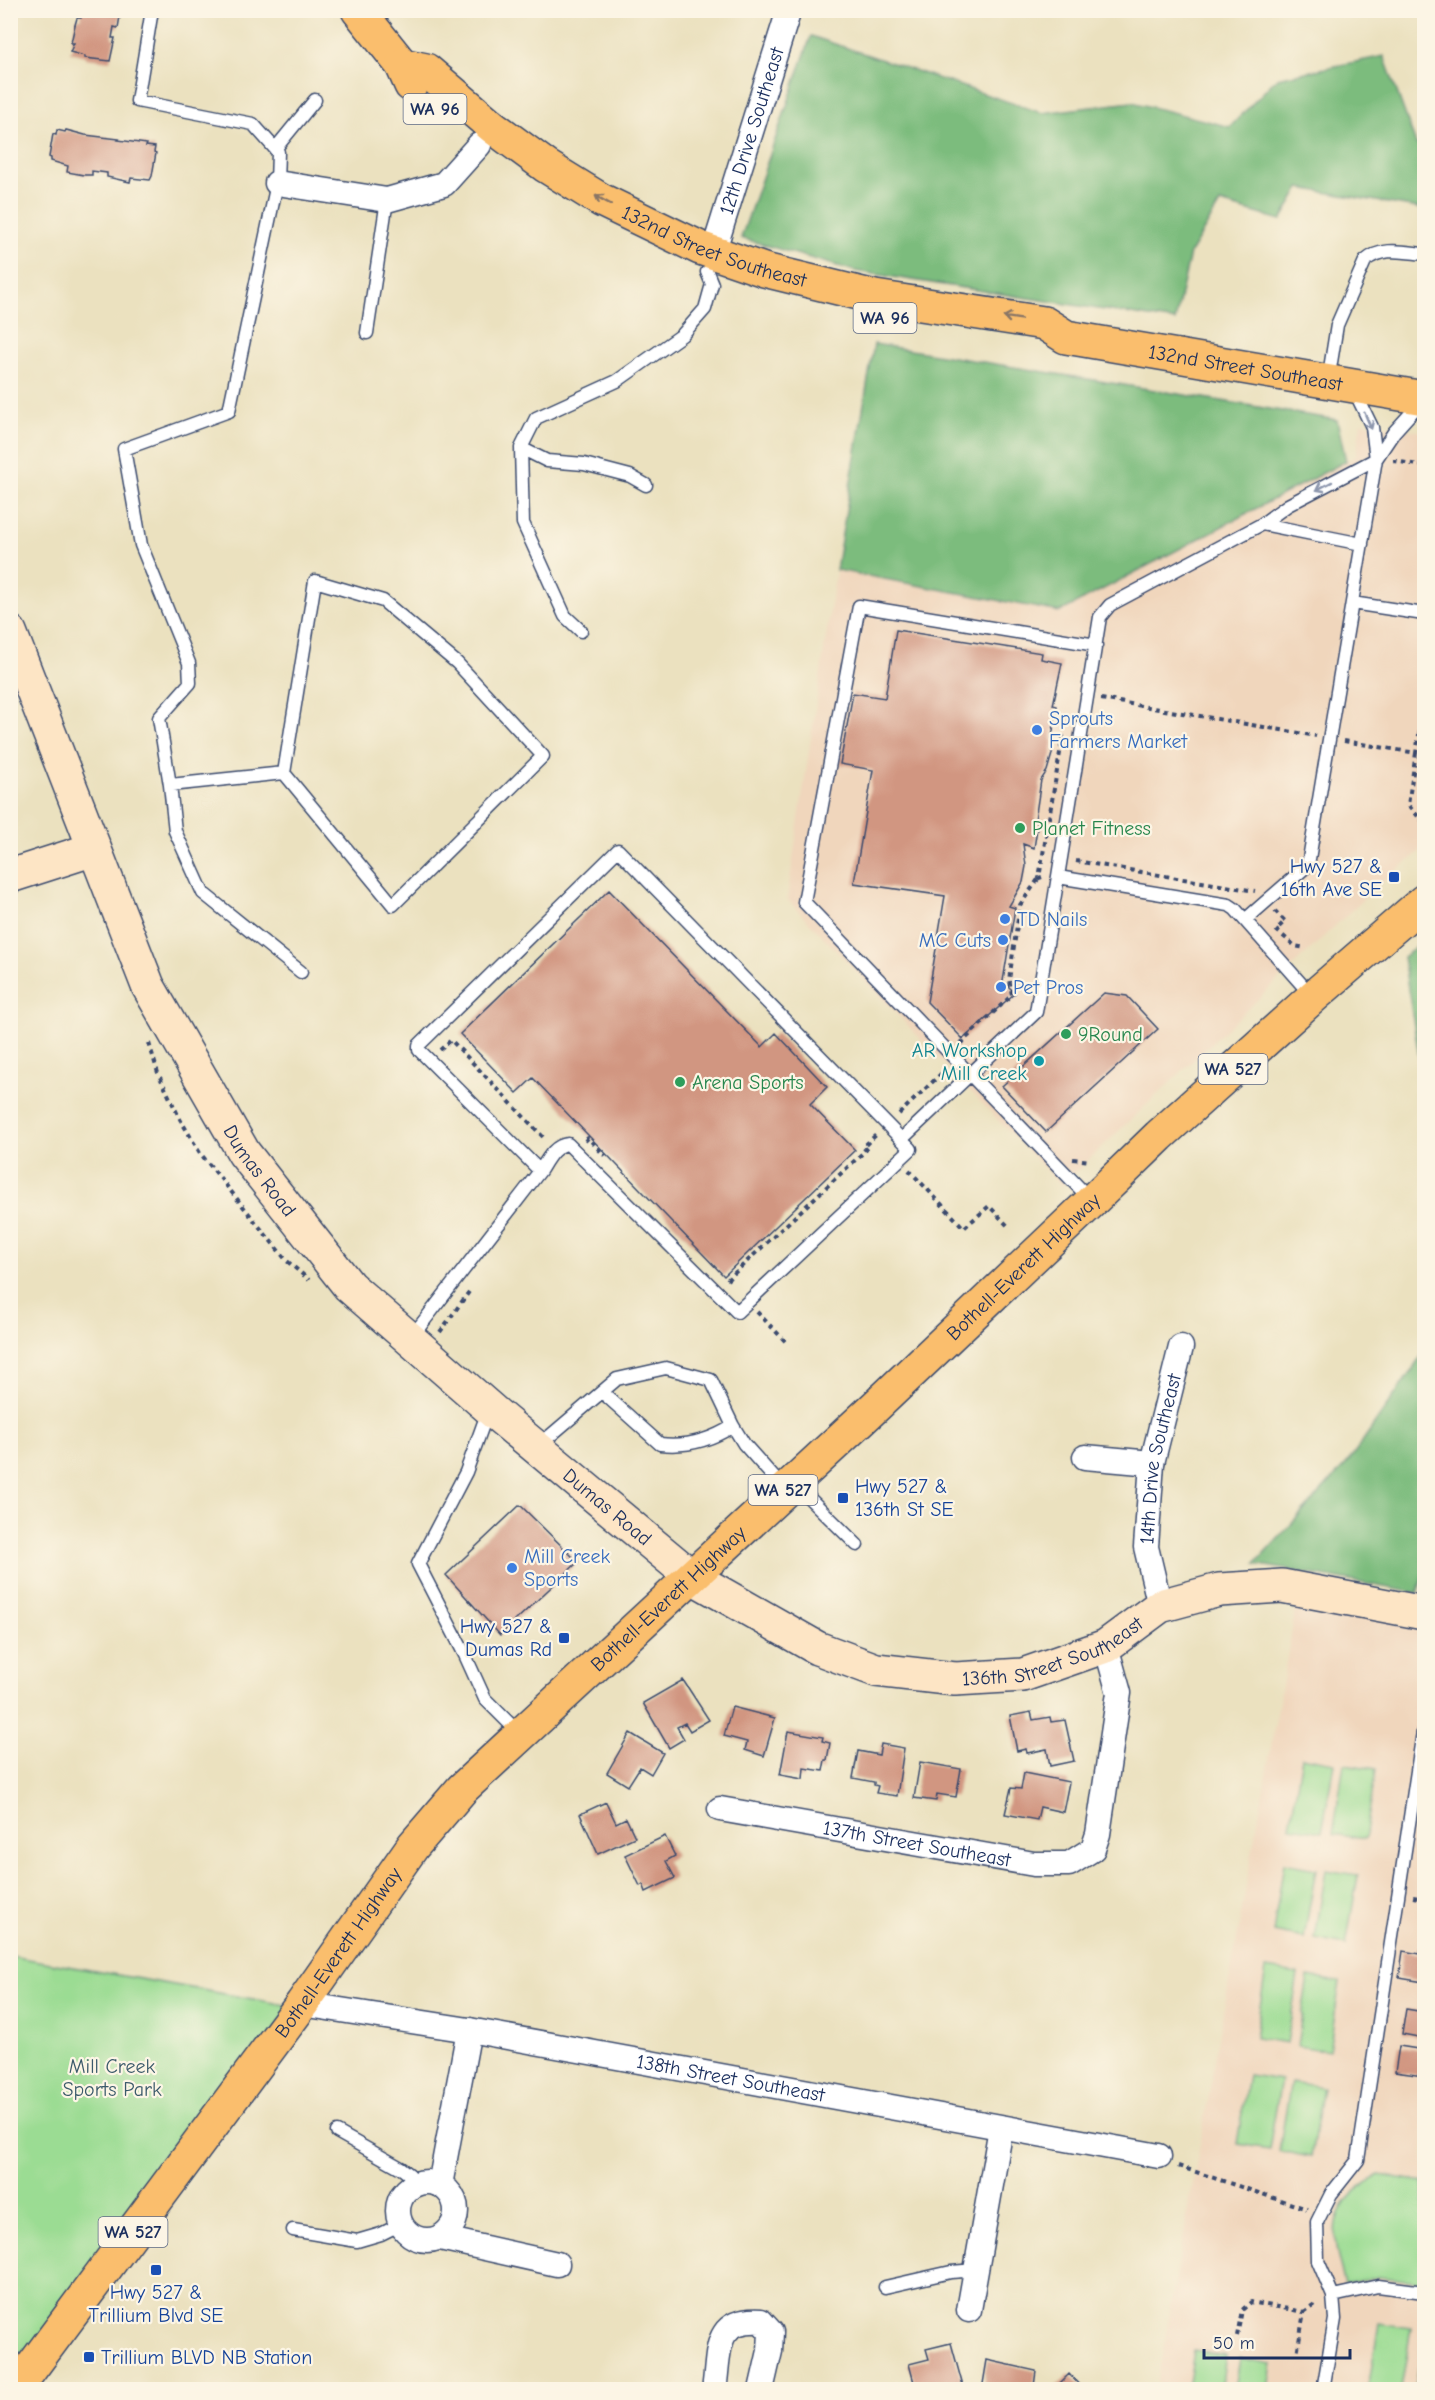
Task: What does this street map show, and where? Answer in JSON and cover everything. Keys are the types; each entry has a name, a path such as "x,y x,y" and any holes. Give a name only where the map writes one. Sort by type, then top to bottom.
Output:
{"main road":[{"name":"132nd Street Southeast","path":"358,10 402,65 412,88 479,145 532,184 598,222 676,261 710,262"},
{"name":"132nd Street Southeast","path":"402,65 426,70 493,128 546,166 601,200 710,262 804,302 909,323 1040,345 1066,337 1425,399"},
{"name":"Bothell-Everett Highway","path":"15,2390 302,2004 413,1846 462,1789 692,1577 1159,1136 1313,997 1425,901"}],"street":[{"name":"12th Drive Southeast","path":"710,262 789,10"},
{"path":"277,183 387,200 444,184 479,145"},
{"name":"Dumas Road","path":"10,632 148,986 243,1153 349,1286 424,1336 489,1408 692,1577"},
{"path":"10,876 94,849"},
{"name":"14th Drive Southeast","path":"1160,1606 1146,1547 1152,1463 1181,1347"},
{"path":"1085,1457 1152,1463"},
{"name":"136th Street Southeast","path":"692,1577 817,1648 876,1670 955,1679 1023,1675 1106,1647 1160,1606 1219,1590 1282,1586 1425,1613"},
{"name":"137th Street Southeast","path":"720,1809 1034,1864 1070,1864 1093,1849 1098,1834 1119,1694 1106,1647"},
{"name":"138th Street Southeast","path":"302,2004 469,2030 1159,2156"},
{"path":"428,2185 469,2030"},
{"path":"969,2310 1001,2128"},
{"path":"440,2238 453,2224 456,2216 453,2198 428,2185 404,2193 399,2202 398,2211 401,2224 411,2236 421,2240 440,2238 557,2264"},
{"path":"714,2390 722,2336 731,2325 745,2320 761,2321 771,2332 770,2351 762,2390"}],"lane":[{"path":"152,10 137,101 253,124 278,152 277,183 230,411 124,449 141,545 189,663 190,683 159,717 175,831 203,893 301,972"},
{"path":"275,149 315,100"},
{"path":"367,333 387,200"},
{"path":"1245,920 1308,865 1376,459 1372,428 1340,384 1337,325 1365,261 1373,254 1387,251 1425,254"},
{"path":"581,631 565,616 523,523 521,448 536,418 617,381 682,335 705,309 712,284 710,262"},
{"path":"902,1139 1036,1012 1100,617 1110,605 1262,524 1288,505 1376,459 1394,432 1425,399"},
{"path":"521,448 547,461 584,464 630,476 646,485"},
{"path":"1262,524 1362,544"},
{"path":"315,582 383,601 457,663 543,756 393,905 284,773 315,582"},
{"path":"1352,603 1425,614"},
{"path":"1092,1201 804,902 859,606 1096,645"},
{"path":"170,785 284,773"},
{"path":"424,1336 561,1144 568,1144 737,1312 911,1149 618,850 420,1041 419,1050 540,1171"},
{"path":"1058,873 1229,905 1313,997"},
{"path":"536,1447 617,1379 666,1368 711,1380 744,1444 857,1545"},
{"path":"602,1392 660,1444 693,1443 718,1435 733,1426"},
{"path":"489,1408 466,1472 418,1564 465,1655 485,1700 521,1735"},
{"path":"1323,2390 1335,2319 1333,2296 1318,2261 1317,2222 1331,2194 1358,2160 1425,1725"},
{"path":"337,2132 428,2185"},
{"path":"293,2230 357,2241 381,2234 401,2224"},
{"path":"885,2287 951,2272 976,2270"},
{"path":"1333,2296 1378,2286 1425,2292"}],"path":[{"path":"1397,450 1395,461 1425,466"},
{"path":"1087,697 1416,753"},
{"path":"1425,704 1408,805 1425,823"},
{"path":"1064,729 1039,878 1058,873 1076,861 1256,892 1285,921 1276,930 1295,946 1306,948"},
{"path":"429,1060 451,1040 554,1151"},
{"path":"787,1343 724,1279 866,1150 863,1147 956,1059"},
{"path":"876,1135 964,1228 989,1206 1009,1227"},
{"path":"574,1150 588,1138 612,1163"},
{"path":"424,1336 473,1286"},
{"path":"1159,2156 1166,2162 1321,2214"},
{"path":"1237,2336 1242,2310 1251,2302 1304,2312 1317,2303"},
{"path":"1297,2354 1304,2312"}],"shaded area":[{"path":"1361,422 1424,432 1424,848 1374,889 1061,1186 787,899 836,570 1060,612 1356,456"},
{"path":"1299,1590 1424,1613 1424,2389 1156,2390"}],"green space":[{"path":"811,36 1042,113 1132,102 1230,127 1277,78 1384,56 1416,144 1424,145 1424,209 1300,188 1281,220 1220,203 1190,253 1175,321 855,271 741,238"},
{"path":"874,344 1337,420 1346,461 1060,612 836,570"},
{"path":"1424,940 1424,1088 1403,957"},
{"path":"1424,1353 1424,1574 1417,1593 1255,1564 1348,1462"},
{"path":"1302,1757 1334,1763 1322,1832 1290,1827"},
{"path":"1344,1764 1376,1769 1365,1839 1333,1834"},
{"path":"1284,1863 1316,1869 1304,1938 1273,1932"},
{"path":"1326,1870 1358,1875 1346,1945 1315,1939"},
{"name":"Mill Creek Sports Park","path":"11,1956 292,2006 11,2385"},
{"path":"1266,1969 1298,1974 1287,2043 1255,2038"},
{"path":"1308,1977 1340,1982 1329,2051 1297,2046"},
{"path":"1248,2075 1281,2080 1269,2149 1237,2144"},
{"path":"1291,2082 1323,2087 1311,2157 1279,2151"},
{"path":"1380,2175 1424,2182 1424,2282 1378,2277 1345,2284 1336,2249 1337,2220 1341,2208 1350,2197"},
{"path":"1379,2323 1411,2328 1401,2389 1368,2389"},
{"path":"1424,2334 1424,2389 1415,2389"},
{"path":"1194,2351 1226,2356 1221,2389 1188,2389"},
{"path":"1240,2358 1272,2364 1268,2389 1235,2389"}],"building":[{"path":"82,10 121,10 118,28 114,27 112,38 115,38 110,61 85,58 85,56 70,52 74,43 71,43 77,18 81,18"},
{"path":"57,130 155,147 154,152 156,153 150,180 131,178 130,182 107,177 107,173 92,171 92,175 84,175 67,172 68,166 51,161 49,157 53,134 56,135"},
{"path":"896,630 1042,653 1041,659 1062,663 1053,705 1057,706 1052,754 1047,771 1041,780 1035,820 1038,822 1034,848 1023,844 1026,866 1023,882 1009,906 1015,908 1003,981 1015,993 963,1039 927,1002 945,896 854,883 873,770 840,764 853,693 885,698"},
{"name":"Arena Sports","path":"609,890 762,1047 776,1033 827,1087 810,1104 855,1150 724,1276 533,1078 517,1093 460,1034"},
{"path":"1104,993 1127,996 1158,1029 1046,1132 1002,1086"},
{"name":"Mill Creek Sports","path":"520,1505 578,1562 500,1635 446,1575"},
{"path":"683,1680 709,1720 690,1731 685,1723 677,1727 684,1739 669,1748 643,1703"},
{"path":"732,1707 775,1718 764,1756 745,1750 747,1742 724,1736"},
{"path":"1031,1712 1033,1720 1050,1717 1051,1722 1065,1720 1074,1761 1050,1766 1047,1749 1027,1753 1026,1749 1017,1751 1010,1716"},
{"path":"788,1731 823,1737 822,1741 830,1743 823,1771 804,1768 803,1779 780,1775"},
{"path":"630,1733 663,1753 651,1774 640,1767 628,1786 607,1773"},
{"path":"881,1744 904,1748 897,1796 876,1793 878,1786 874,1785 874,1782 853,1778 858,1751 879,1755"},
{"path":"920,1762 961,1769 956,1797 937,1794 936,1801 914,1798"},
{"path":"1024,1773 1069,1782 1063,1812 1040,1807 1037,1820 1005,1814 1011,1788 1021,1789"},
{"path":"606,1802 616,1823 626,1818 635,1837 598,1854 580,1814"},
{"path":"665,1836 675,1856 666,1861 675,1878 646,1892 643,1884 640,1886 625,1855"},
{"path":"1423,1934 1424,1982 1399,1978 1403,1951 1420,1954"},
{"path":"1406,2009 1424,2012 1424,2038 1402,2034"},
{"path":"1399,2046 1424,2050 1423,2076 1395,2072"},
{"path":"951,2343 964,2390 916,2390 909,2364 929,2359 926,2349"},
{"path":"987,2360 1036,2371 1034,2386 1030,2385 1029,2390 982,2390"},
{"path":"1069,2374 1084,2390 1053,2390"}],"place":[{"name":"Sprouts Farmers Market","path":"1037,730"},
{"name":"Planet Fitness","path":"1020,828"},
{"name":"Hwy 527 & 16th Ave SE","path":"1394,877"},
{"name":"TD Nails","path":"1005,919"},
{"name":"MC Cuts","path":"1003,940"},
{"name":"Pet Pros","path":"1001,987"},
{"name":"9Round","path":"1066,1034"},
{"name":"AR Workshop Mill Creek","path":"1039,1061"},
{"name":"Arena Sports","path":"680,1082"},
{"name":"Hwy 527 & 136th St SE","path":"843,1498"},
{"name":"Mill Creek Sports","path":"512,1568"},
{"name":"Hwy 527 & Dumas Rd","path":"564,1638"},
{"name":"Hwy 527 & Trillium Blvd SE","path":"156,2270"},
{"name":"Trillium BLVD NB Station","path":"89,2357"}]}
